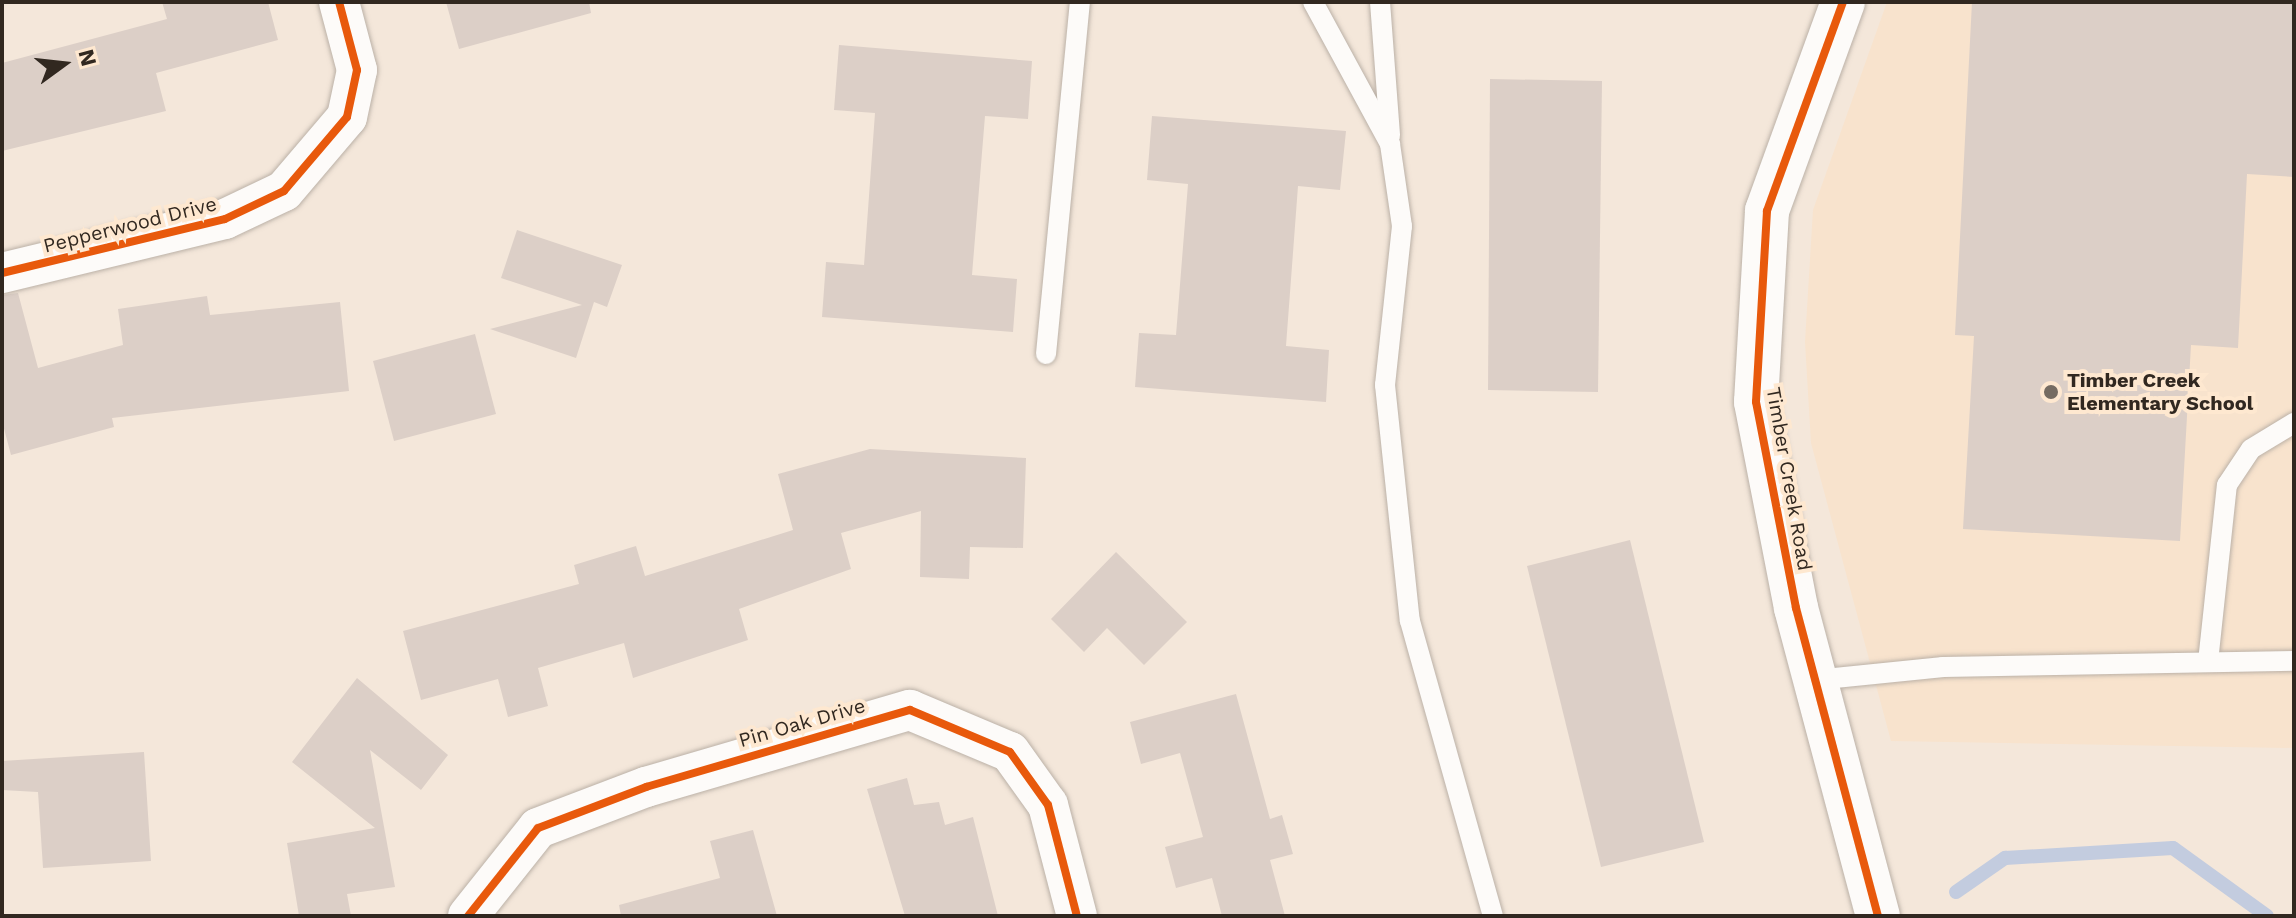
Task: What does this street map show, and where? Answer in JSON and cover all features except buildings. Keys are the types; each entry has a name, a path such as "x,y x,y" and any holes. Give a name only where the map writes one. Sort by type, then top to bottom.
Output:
{"street":[{"name":"Pepperwood Drive","path":"2,273 225,219 284,191 347,117 357,70 339,2"},
{"name":"Timber Creek Road","path":"1843,2 1767,211 1756,344 1756,402 1815,680 1878,916"},
{"name":"Pin Oak Drive","path":"468,916 538,828 661,782 910,710 1010,752 1048,805 1077,916"}],"lane":[{"path":"1046,354 1080,2"},
{"path":"1313,2 1390,144"},
{"path":"1380,2 1390,144 1402,226 1385,385 1410,621 1493,916"},
{"path":"2208,662 2227,485 2251,449 2294,423"},
{"path":"1815,680 1943,667 2294,661"}],"shaded area":[{"name":"Timber Creek Elementary School","path":"1887,2 2294,2 2294,748 1891,741 1811,443 1805,342 1813,210"}],"waterway":[{"path":"1956,892 2005,858 2173,848 2267,916"}],"cycle path":[{"path":"2,273 225,219 284,191 347,117 357,70 339,2"},
{"path":"1843,2 1767,211 1756,402 1796,608 1878,916"},
{"path":"468,916 538,828 646,787 910,710 1010,752 1048,805 1077,916"}],"place":[{"name":"Timber Creek Elementary School","path":"2051,392"}]}
